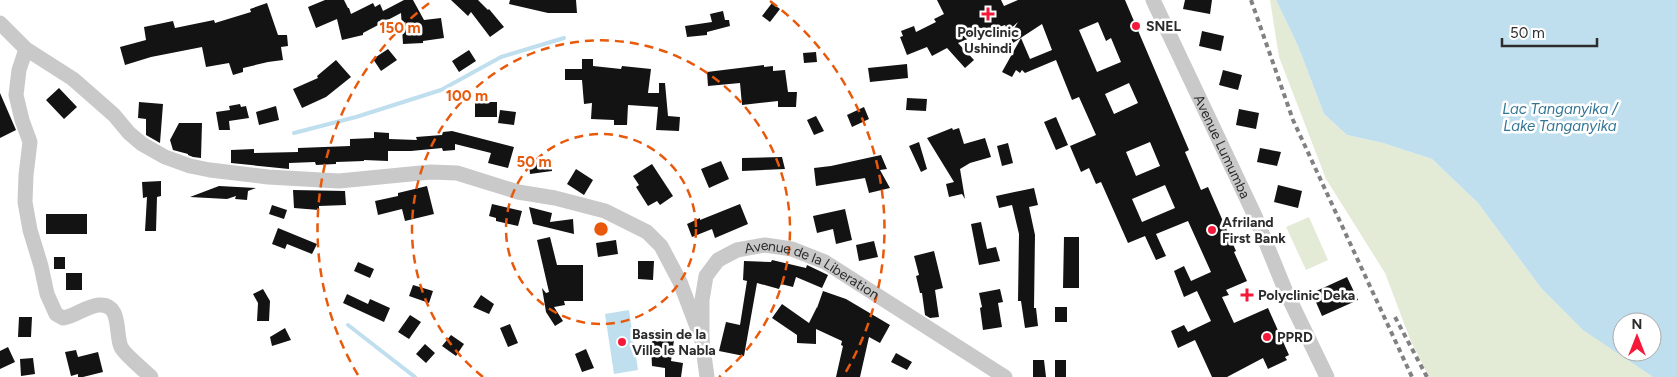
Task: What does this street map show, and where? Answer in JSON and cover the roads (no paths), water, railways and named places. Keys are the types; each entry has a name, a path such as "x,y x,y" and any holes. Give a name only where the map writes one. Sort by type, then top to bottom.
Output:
{"street":[{"name":"Avenue Lumumba","path":"1153,0 1254,216 1286,292 1327,377"},
{"path":"0,23 26,49 73,78 114,115 129,133 142,144 165,157 190,166 268,177 340,181 431,172 457,173 518,192 555,198 605,211 647,232 661,246 680,282 702,340"},
{"path":"26,49 18,70 16,95 30,142 26,175 27,211 30,230 47,294 56,314 63,318 71,317 93,306 102,305 110,308 115,314 122,349 151,377"},
{"name":"Avenue de la Liberation","path":"707,377 702,340 702,300 706,276 718,260 737,250 765,246 792,249 825,262 1006,377"}],"water":[{"name":"Lac Tanganyika / Lake Tanganyika","path":"1276,0 1677,0 1677,377 1653,377 1631,362 1662,362 1662,312 1612,312 1612,349 1583,330 1541,288 1478,203 1432,159 1383,143 1347,135 1324,114 1298,46"},
{"name":"Bassin de la Ville le Nabla","path":"629,310 638,370 614,374 605,314"}],"waterway":[{"path":"294,133 356,117 441,90 501,57 564,38"},
{"path":"348,325 415,377"}],"railway":[{"path":"1251,0 1293,120 1412,377"},
{"path":"1395,317 1427,377"}],"place":[{"name":"Polyclinic Ushindi","path":"988,14"},
{"name":"SNEL","path":"1136,26"},
{"name":"Afriland First Bank","path":"1212,230"},
{"name":"Polyclinic Deka","path":"1247,295"},
{"name":"PPRD","path":"1267,337"},
{"name":"Bassin de la Ville le Nabla","path":"622,342"}]}
